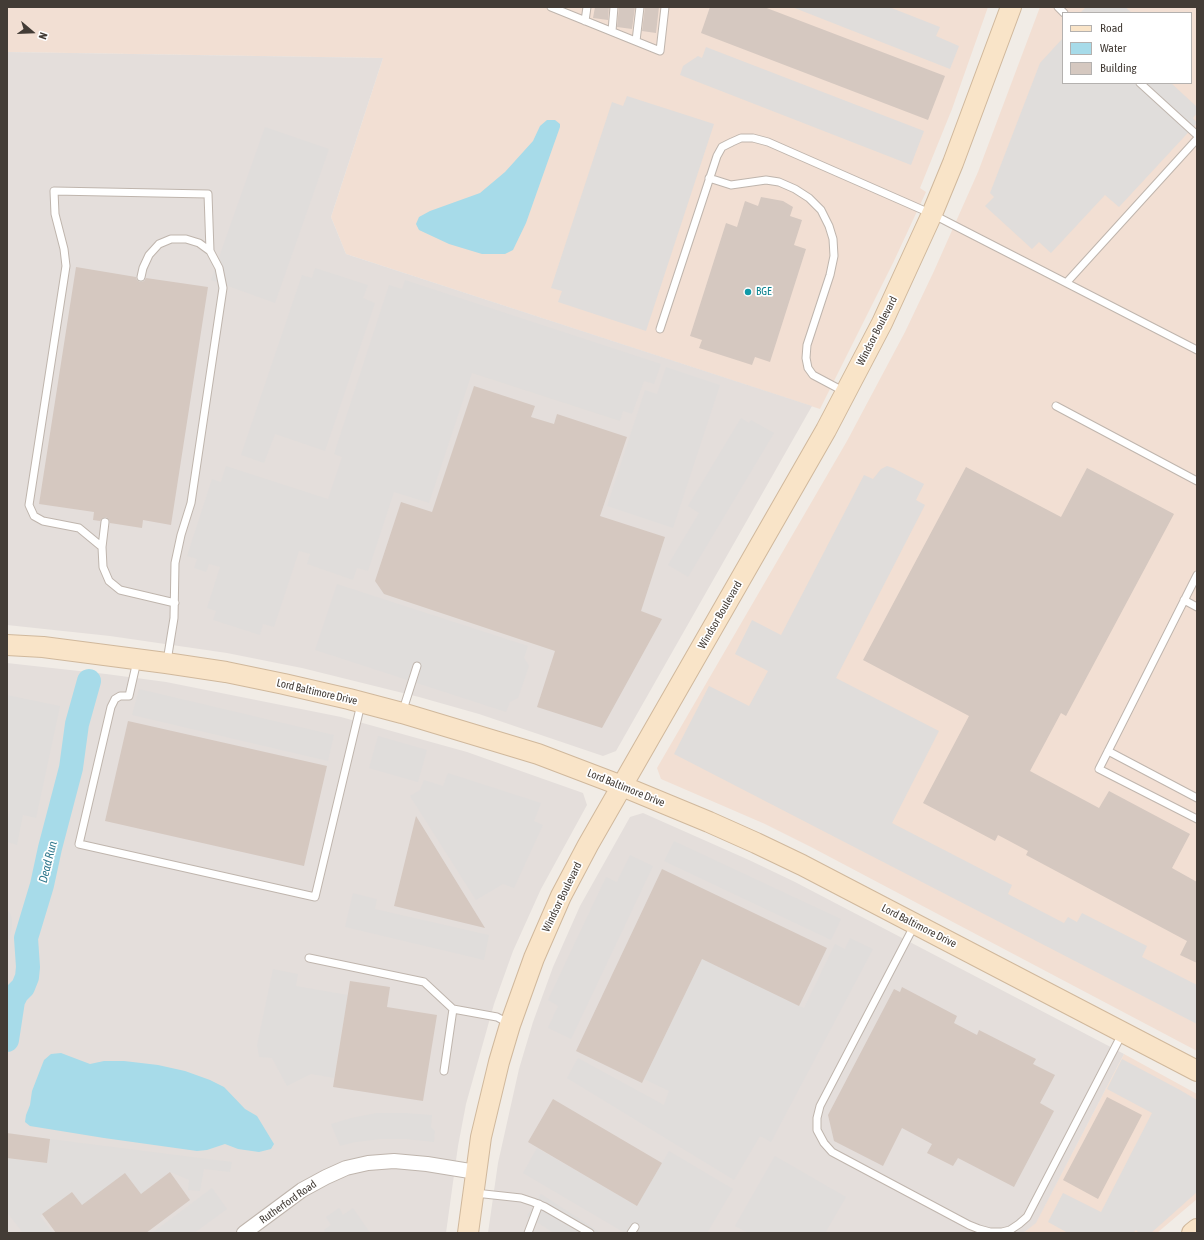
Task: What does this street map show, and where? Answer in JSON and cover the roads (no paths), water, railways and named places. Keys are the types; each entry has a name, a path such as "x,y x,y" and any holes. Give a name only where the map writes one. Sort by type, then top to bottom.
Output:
{"main road":[{"name":"Windsor Boulevard","path":"468,1233 481,1137 510,1024 534,958 561,896 588,845 822,437 882,323 932,214 969,121 1011,7"},
{"name":"Lord Baltimore Drive","path":"7,644 137,659 226,672 362,702 538,754 622,786 756,843 1197,1071"},
{"path":"1192,1233 1197,1229"}],"street":[{"name":"Rutherford Road","path":"244,1233 302,1190 346,1168 368,1163 394,1161 427,1164 476,1172"}],"lane":[{"path":"551,7 561,9 585,21 660,51 665,7"},
{"path":"585,21 587,7"},
{"path":"612,31 614,7"},
{"path":"636,41 640,7"},
{"path":"1141,84 1197,135"},
{"path":"660,329 717,156 722,147 732,142 741,138 753,138 768,142 932,214 1197,350"},
{"path":"1067,282 1197,139"},
{"path":"709,178 731,185 766,180 779,182 795,189 809,198 821,210 829,226 833,239 834,256 830,275 807,345 806,358 808,368 813,375 846,392"},
{"path":"102,547 79,528 42,521 34,516 29,505 66,266 64,249 55,214 54,191 208,194 210,251 219,268 223,288 191,502 175,563 174,585 176,603 166,663"},
{"path":"141,277 143,268 149,256 159,244 171,239 186,239 199,243 210,251"},
{"path":"1056,406 1197,481"},
{"path":"105,522 102,547 103,567 109,581 120,590 176,603"},
{"path":"1197,576 1099,769 1197,819"},
{"path":"1184,600 1197,607"},
{"path":"137,659 129,696 120,696 115,700 111,707 79,844 315,897 362,702"},
{"path":"402,713 417,666"},
{"path":"1108,751 1197,798"},
{"path":"915,924 820,1106 817,1118 817,1130 824,1144 832,1152 969,1224 990,1232 1002,1232 1014,1227 1027,1217 1123,1032"},
{"path":"309,958 424,982 453,1009 497,1017 510,1024"},
{"path":"444,1071 453,1009"},
{"path":"473,1193 521,1198 539,1204 590,1233"},
{"path":"528,1233 539,1204"}],"water":[{"path":"547,120 555,120 560,124 560,127 526,223 513,250 505,254 482,254 449,244 419,230 416,224 419,217 430,211 480,193 505,172 533,141 540,126"},
{"path":"61,1053 90,1064 104,1061 124,1061 158,1065 185,1071 210,1080 224,1087 245,1109 257,1116 274,1144 271,1149 259,1152 238,1149 225,1144 207,1150 197,1151 30,1126 25,1122 26,1115 30,1105 32,1091 44,1060 51,1054"}],"waterway":[{"name":"Dead Run","path":"7,1040 13,1001 17,993 23,987 27,977 28,967 26,938 42,885 71,768 77,724 89,681"}],"place":[{"name":"BGE","path":"748,292"}]}
